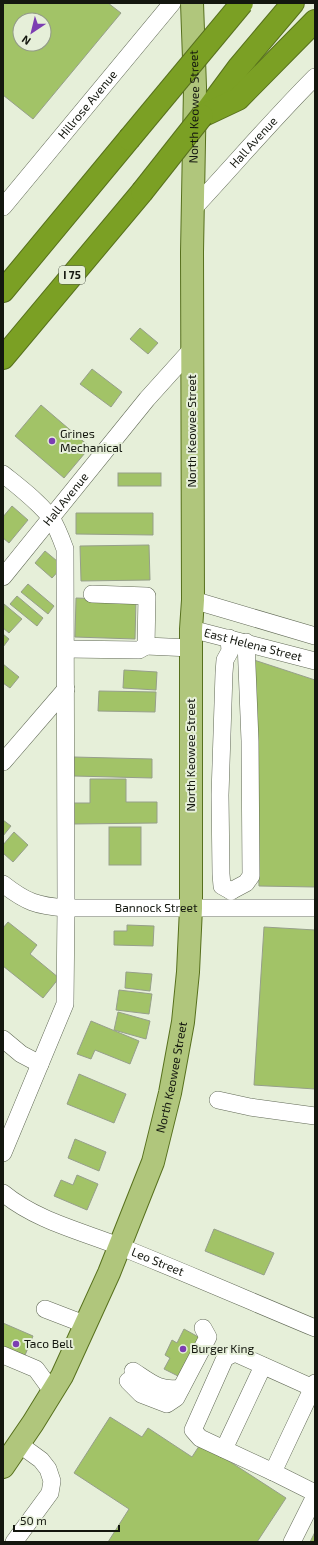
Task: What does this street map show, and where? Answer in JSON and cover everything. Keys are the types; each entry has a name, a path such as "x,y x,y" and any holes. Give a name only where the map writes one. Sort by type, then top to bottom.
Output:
{"highway":[{"path":"3,292 242,3"},
{"name":"I 75","path":"3,358 142,192 240,67 293,3"},
{"path":"202,116 238,99 315,21"}],"main road":[{"name":"North Keowee Street","path":"3,1467 62,1376 84,1324 109,1273 154,1162 177,1060 183,1022 188,972 191,908 191,638 193,600 192,349 195,87 192,3"}],"street":[{"name":"Hillrose Avenue","path":"3,207 172,3"},
{"name":"Hall Avenue","path":"193,209 248,150 280,112 315,77"},
{"name":"Hall Avenue","path":"3,577 147,400 192,349"},
{"path":"3,474 34,500 50,518 59,532 65,549 66,649 65,1004 3,1153"},
{"path":"92,594 147,596 146,646"},
{"name":"East Helena Street","path":"193,600 315,636"},
{"path":"238,640 225,660 220,795 222,886 230,900 251,876 250,749 238,640 243,615"},
{"name":"East Helena Street","path":"66,649 139,650 146,646 191,638 238,640 315,661"},
{"path":"3,762 66,688"},
{"name":"Bannock Street","path":"3,884 26,900 37,904 66,908 191,908 230,900 315,908"},
{"path":"3,1039 21,1054 40,1064"},
{"path":"218,1100 250,1107 315,1116"},
{"name":"Leo Street","path":"3,1193 28,1210 75,1231 120,1246 315,1328"},
{"path":"45,1309 84,1324"},
{"path":"131,1376 141,1394 167,1404 176,1398 208,1337 203,1328"},
{"path":"273,1472 314,1385 263,1366 235,1353 225,1358 194,1430 200,1438 315,1493"},
{"path":"3,1355 36,1369 52,1391"},
{"path":"224,1449 263,1366"},
{"path":"14,1542 50,1492 52,1481 48,1468 41,1460 19,1444"},
{"path":"292,1542 315,1496"}],"building":[{"path":"3,3 108,3 121,13 33,119 3,95"},
{"path":"140,328 158,343 148,354 130,339"},
{"path":"92,369 122,392 111,407 80,384"},
{"name":"Grines Mechanical","path":"41,405 90,447 64,478 15,436"},
{"path":"118,473 161,473 161,486 118,486"},
{"path":"12,506 28,520 9,543 3,538 3,517"},
{"path":"76,513 153,513 153,535 76,534"},
{"path":"149,545 150,580 81,581 80,546"},
{"path":"45,551 63,566 52,578 35,563"},
{"path":"28,584 54,606 48,614 21,592"},
{"path":"17,596 43,618 37,626 10,604"},
{"path":"76,598 136,600 135,639 75,637"},
{"path":"4,604 22,619 9,633 3,628"},
{"path":"3,634 9,639 3,647"},
{"path":"251,659 315,680 315,887 259,886"},
{"path":"3,664 19,677 10,688 3,683"},
{"path":"124,670 157,672 156,690 123,688"},
{"path":"99,691 156,692 155,712 98,711"},
{"path":"74,757 152,759 152,778 74,776"},
{"path":"90,779 126,779 126,802 157,802 157,823 74,824 74,803 90,803"},
{"path":"3,820 11,826 3,836"},
{"path":"109,827 141,827 141,865 109,865"},
{"path":"14,832 28,845 13,862 3,853 3,845"},
{"path":"8,922 37,945 30,954 59,978 43,998 3,966 3,928"},
{"path":"127,925 154,926 153,946 114,945 114,931 127,931"},
{"path":"264,927 315,930 315,1089 254,1085"},
{"path":"126,972 152,974 150,991 125,988"},
{"path":"119,990 152,994 149,1014 116,1010"},
{"path":"118,1012 150,1021 146,1039 114,1030"},
{"path":"91,1021 139,1041 130,1064 95,1050 91,1059 77,1054"},
{"path":"79,1074 126,1094 114,1123 67,1104"},
{"path":"75,1139 106,1152 99,1171 68,1158"},
{"path":"77,1175 98,1184 87,1210 54,1196 61,1180 73,1185"},
{"path":"214,1229 274,1253 264,1275 205,1251"},
{"name":"Taco Bell","path":"3,1323 33,1336 23,1360 3,1351"},
{"name":"Burger King","path":"184,1329 202,1339 182,1378 164,1369 170,1358 165,1355 172,1340 177,1343"},
{"path":"110,1417 142,1437 148,1428 192,1457 201,1443 286,1498 257,1542 108,1542 129,1509 74,1473"},
{"path":"315,1532 315,1542 310,1542"}],"place":[{"name":"Grines Mechanical","path":"52,441"},
{"name":"Taco Bell","path":"16,1344"},
{"name":"Burger King","path":"183,1349"}]}
